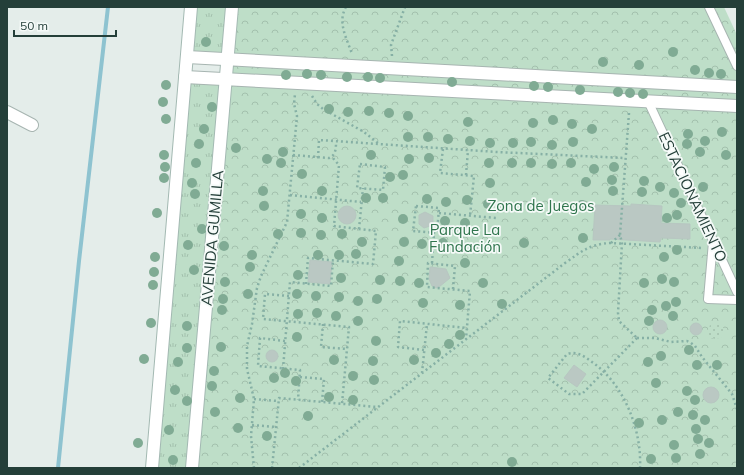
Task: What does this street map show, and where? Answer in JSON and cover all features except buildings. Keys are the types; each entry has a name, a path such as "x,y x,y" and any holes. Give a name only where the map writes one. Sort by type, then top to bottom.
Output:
{"street":[{"path":"152,468 191,7"},
{"name":"AVENIDA GUMILLA","path":"192,468 232,7"},
{"path":"187,57 737,87"},
{"path":"186,77 737,106"},
{"path":"7,112 32,125"}],"lane":[{"path":"709,7 737,66"},
{"name":"ESTACIONAMIENTO","path":"648,101 713,244 737,292"},
{"path":"713,244 708,299 737,300"}],"path":[{"path":"346,7 342,20 346,39 352,53 354,67"},
{"path":"398,69 392,57 391,44 405,7"},
{"path":"254,468 251,445 254,399 247,369 247,355 257,288 265,266 287,222 297,116 294,104 295,93"},
{"path":"310,94 317,104 323,109 364,132 379,144"},
{"path":"630,100 620,235 622,243 618,313 619,321 637,338 655,338 671,342 687,341 692,343 732,394 737,409"},
{"path":"318,158 319,140 468,150 625,158"},
{"path":"332,157 335,152 336,142"},
{"path":"443,148 440,173 474,176 470,216"},
{"path":"466,175 468,150"},
{"path":"293,156 318,158 332,157"},
{"path":"306,284 308,258 373,264 376,231 334,226 339,166 332,157"},
{"path":"360,164 385,167 382,190 363,188 358,188 360,164"},
{"path":"359,229 363,188"},
{"path":"290,195 361,202"},
{"path":"432,263 434,233 437,233 439,208 416,206 413,231 434,233"},
{"path":"439,213 496,218"},
{"path":"611,243 620,235"},
{"path":"299,468 576,255 598,244 713,244"},
{"path":"283,369 290,282 331,286 333,260"},
{"path":"452,289 455,266 428,263 426,287 470,291 466,339"},
{"path":"289,296 264,294 263,319 349,327 342,404"},
{"path":"424,350 398,347 400,321 467,328"},
{"path":"323,324 321,347 347,349"},
{"path":"422,373 426,324"},
{"path":"285,341 260,338 258,366 300,370 298,400"},
{"path":"637,338 604,372 582,394 569,394 548,378 567,354 576,353 582,355 604,372 623,399 633,423 639,445 640,468"},
{"path":"300,377 324,379 322,402"},
{"path":"272,468 278,398 378,407"},
{"path":"254,399 278,401"},
{"path":"252,425 276,428"}],"green space":[{"path":"193,7 229,7 226,58 188,56"},
{"name":"Parque La Fundación","path":"232,7 724,7 737,35 737,468 192,468"},
{"path":"187,78 224,80 190,468 154,468"},
{"path":"716,323 722,325 724,331 722,337 716,339 710,337 708,331 710,325"}],"waterway":[{"path":"58,468 79,261 108,7"}],"park label":[{"name":"Zona de Juegos","path":"541,205"}]}
